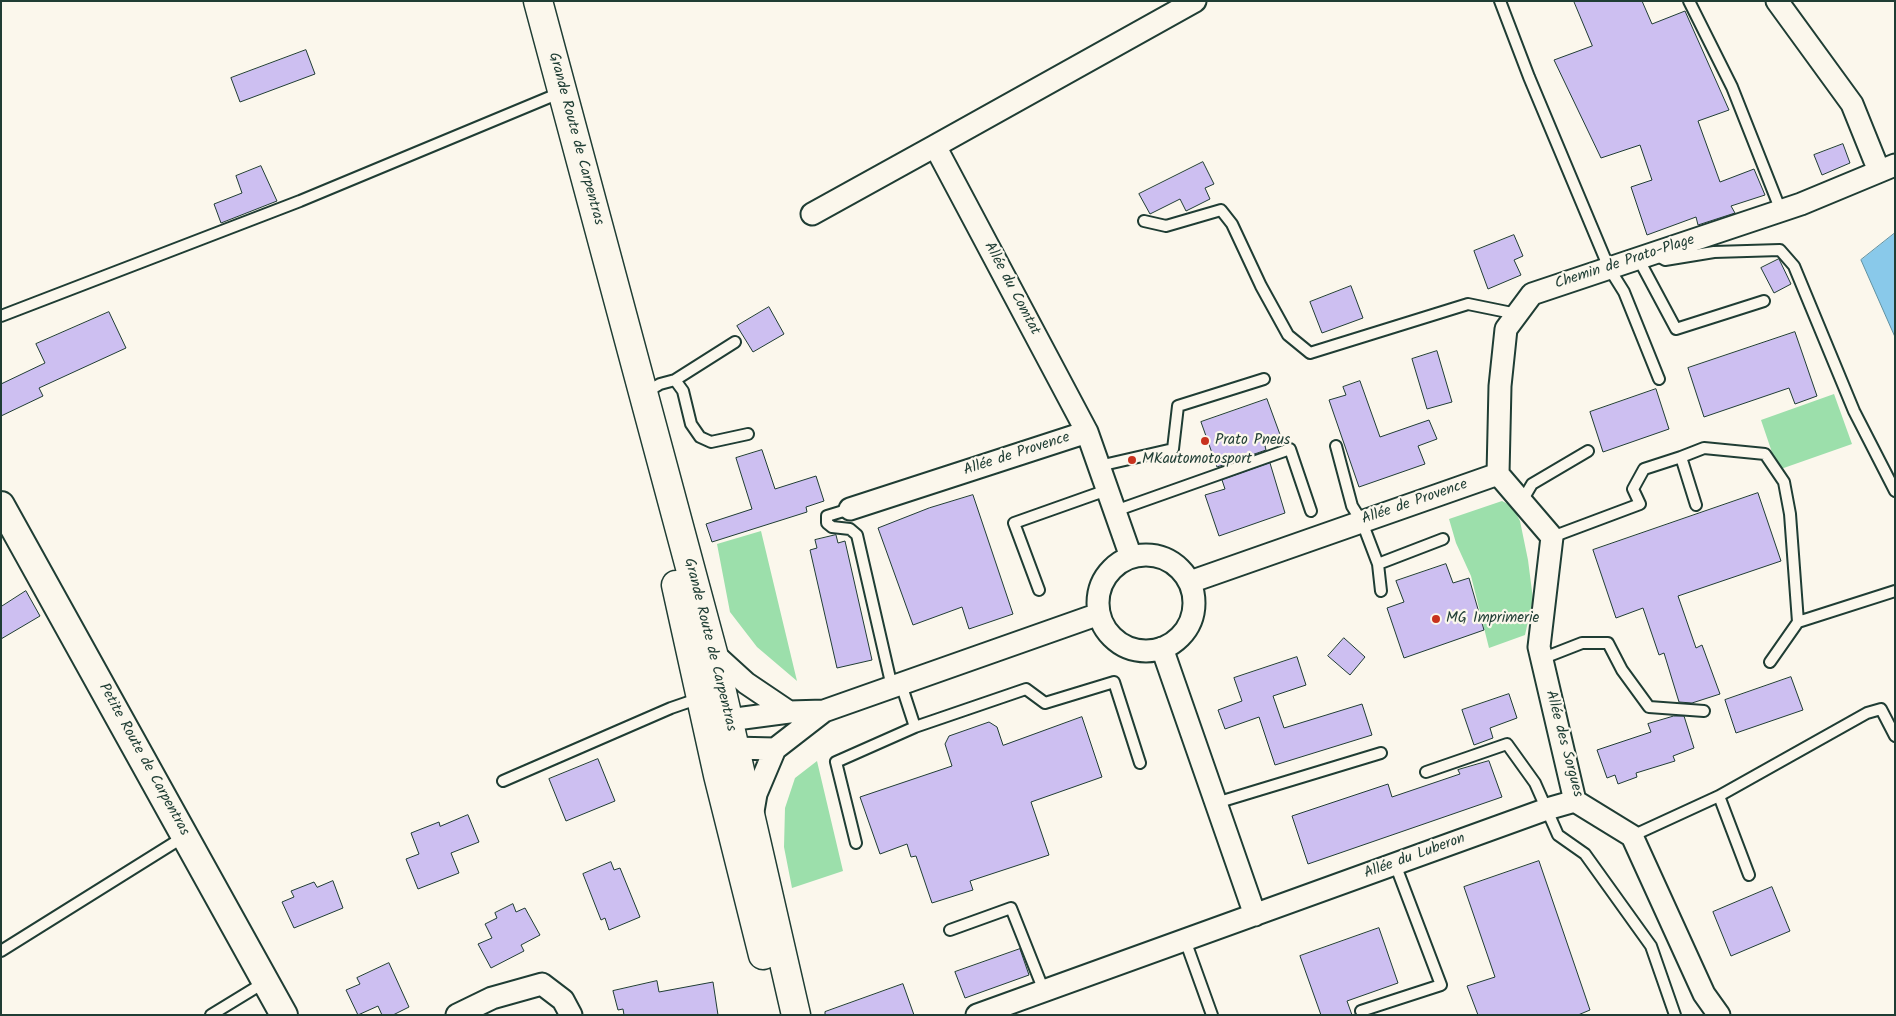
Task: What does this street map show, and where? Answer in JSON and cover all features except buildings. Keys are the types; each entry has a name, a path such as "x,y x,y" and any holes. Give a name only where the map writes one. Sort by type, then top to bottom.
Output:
{"main road":[{"name":"Grande Route de Carpentras","path":"538,1 644,393 704,660 701,698 718,775 778,1015"},
{"name":"Grande Route de Carpentras","path":"612,278 704,660 752,822 796,1015"}],"street":[{"path":"812,214 1195,1"},
{"path":"1777,1 1852,104 1887,168"},
{"name":"Allée du Comtat","path":"935,146 1087,432"},
{"name":"Chemin de Prato-Plage","path":"1498,474 1500,386 1506,328 1532,294 1781,211 1887,168"},
{"name":"Allée de Provence","path":"850,509 1087,432 1131,558"},
{"path":"1498,474 1552,537"},
{"name":"Allée de Provence","path":"1190,582 1498,474"},
{"name":"Petite Route de Carpentras","path":"1,505 284,1015"},
{"name":"Allée des Sorgues","path":"1552,537 1539,647 1575,801 1632,836"},
{"path":"1144,555 1165,559 1182,570 1190,582 1194,606 1187,629 1176,640 1162,648 1146,651 1130,648 1116,641 1106,629 1099,614 1098,600 1101,586 1108,574 1118,564 1131,558 1144,555"},
{"path":"718,775 728,738 736,719 789,712 824,711 1099,614"},
{"path":"1162,648 1254,915"},
{"path":"704,660 746,683 789,712"},
{"path":"752,822 756,794 775,749 824,711"},
{"path":"728,738 775,749"},
{"name":"Allée du Luberon","path":"977,1015 1575,801"},
{"path":"1632,836 1704,994 1719,1015"},
{"path":"456,1015 492,998 542,984 563,1000 571,1014"}],"lane":[{"path":"1500,1 1529,77 1609,268 1624,292 1659,378"},
{"path":"1689,1 1732,87 1781,211"},
{"path":"1,316 300,201 563,92"},
{"path":"1144,221 1166,226 1221,210 1232,224 1261,286 1288,335 1310,353 1468,304 1517,314"},
{"path":"1645,256 1665,260 1714,252 1780,250 1794,266 1854,411 1895,491"},
{"path":"1645,256 1676,329 1764,301"},
{"path":"644,393 660,384 675,380 735,342"},
{"path":"1099,466 1173,449 1178,406 1264,379"},
{"path":"675,380 683,391 691,424 700,437 711,442 748,434"},
{"path":"1336,446 1352,506 1362,522 1378,564 1382,592"},
{"path":"1552,537 1640,504 1633,489 1644,469 1704,448 1765,454 1784,482 1790,514 1798,622"},
{"path":"1114,511 1290,449 1311,511"},
{"path":"1522,501 1532,484 1588,451"},
{"path":"1681,457 1696,505"},
{"path":"1039,590 1014,523 1107,490"},
{"path":"850,509 827,516 827,523 832,527 850,528 857,535 897,685 915,727"},
{"path":"1378,564 1443,539"},
{"path":"1770,662 1798,622 1895,591"},
{"path":"1542,659 1582,643 1608,643 1622,670 1649,707 1704,711"},
{"path":"856,843 836,762 915,727 1026,689 1045,704 1114,682 1140,763"},
{"path":"504,781 671,708 701,698"},
{"path":"1632,836 1719,796 1867,713 1880,709 1895,736"},
{"path":"1426,772 1507,744 1535,783 1558,835 1585,854 1651,946 1675,1015"},
{"path":"1216,803 1380,753"},
{"path":"1719,796 1749,875"},
{"path":"1,951 185,836"},
{"path":"1361,1011 1441,985 1395,864"},
{"path":"950,930 1011,908 1044,991"},
{"path":"1185,940 1212,1015"},
{"path":"211,1015 266,981"}],"green space":[{"path":"1834,394 1852,444 1778,470 1761,420"},
{"path":"1502,501 1512,506 1520,521 1533,599 1525,635 1489,648 1471,576 1456,543 1449,519"},
{"path":"761,531 797,681 757,647 730,612 717,544"},
{"path":"817,761 843,871 792,888 784,847 785,808 795,778"}],"water":[{"path":"1895,233 1895,337 1861,260"}],"place":[{"name":"Prato Pneus","path":"1205,441"},
{"name":"MKautomotosport","path":"1132,460"},
{"name":"MG Imprimerie","path":"1436,619"}]}
